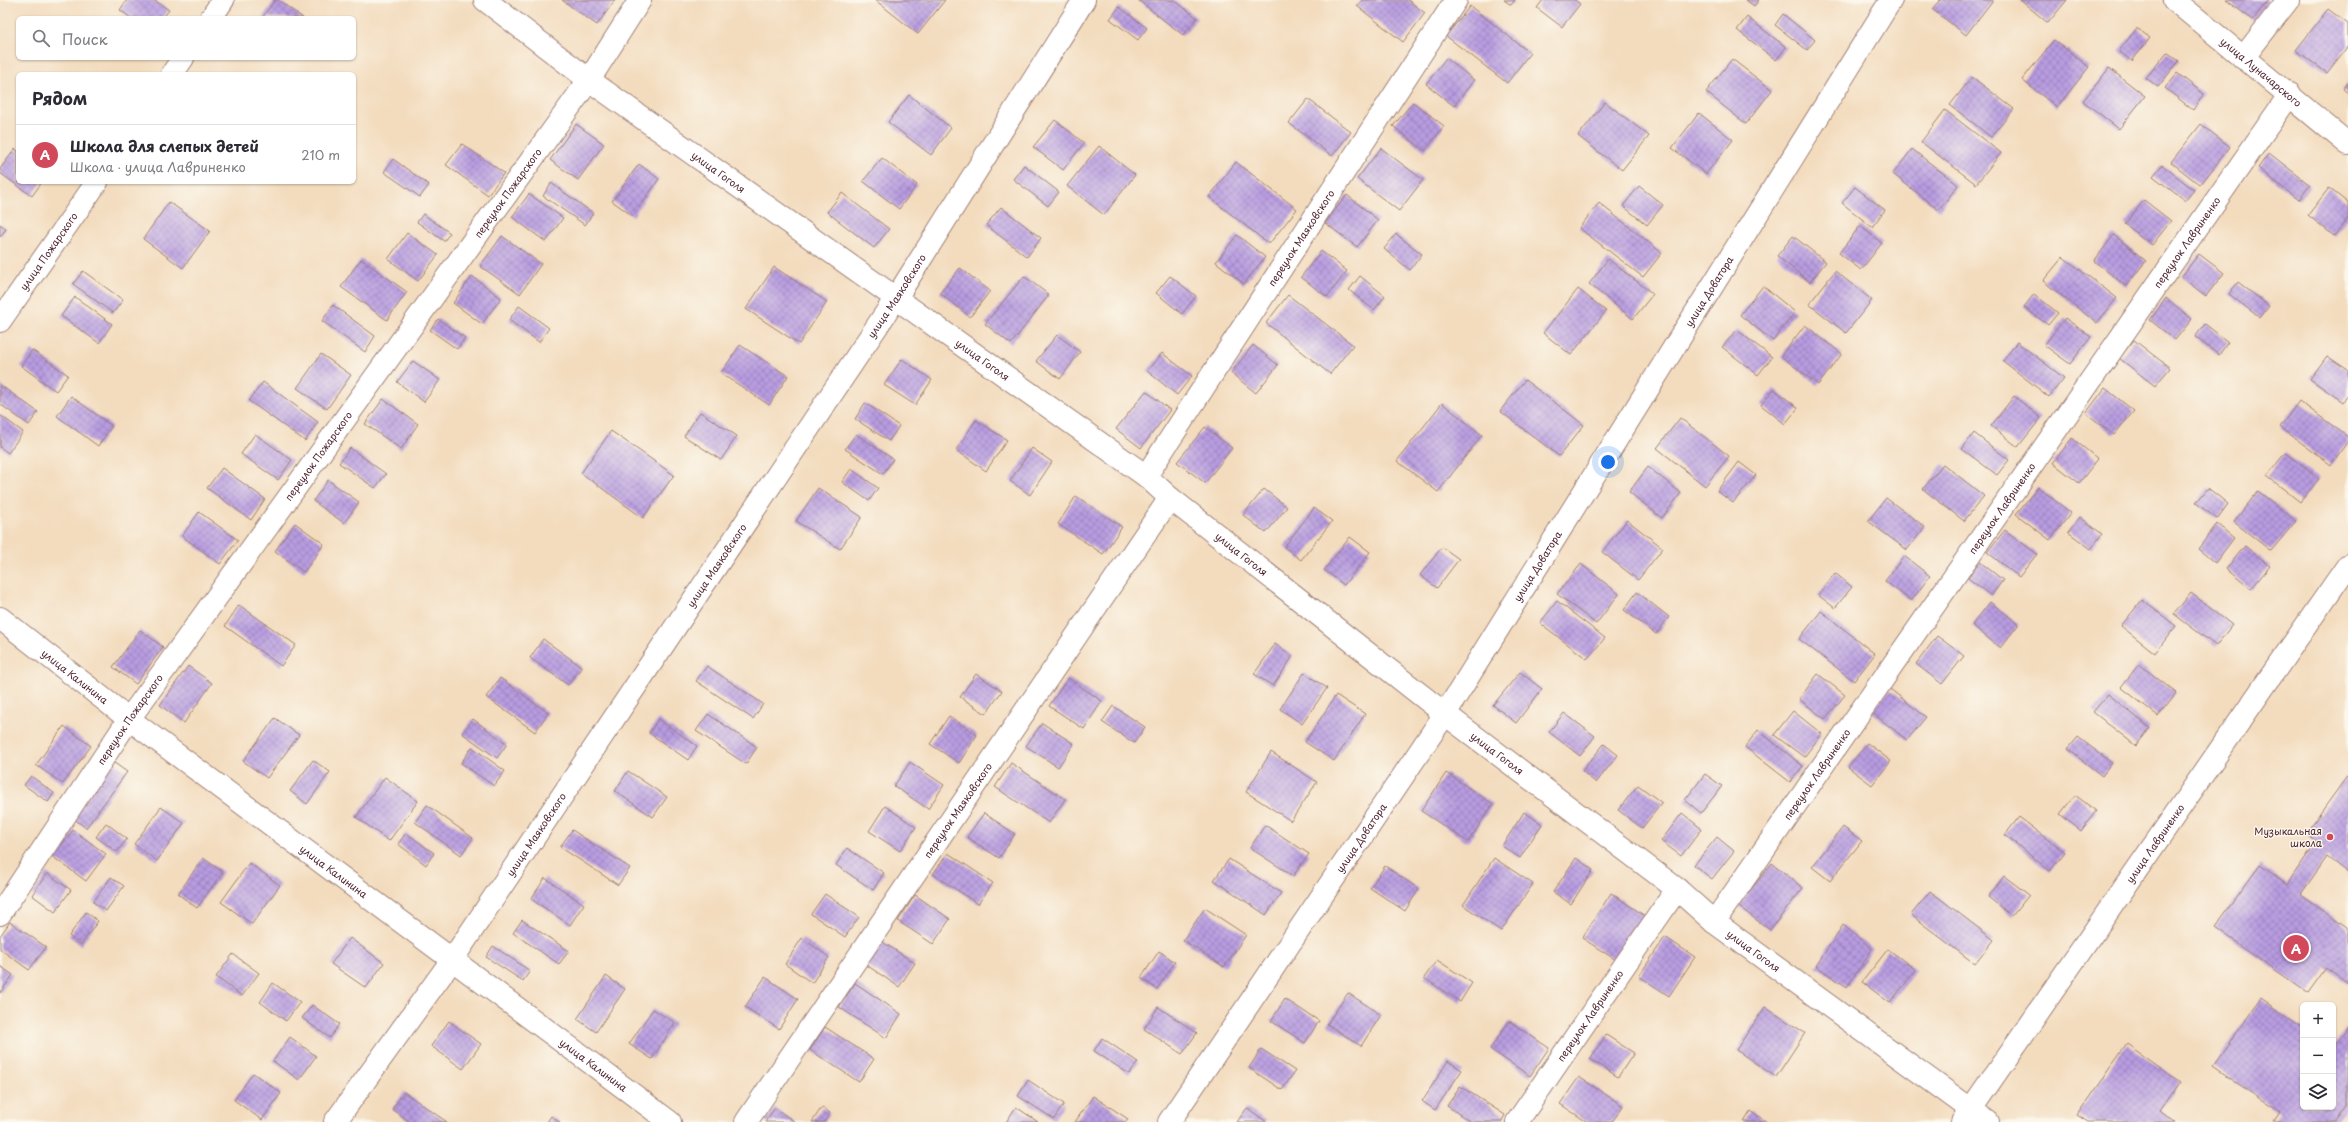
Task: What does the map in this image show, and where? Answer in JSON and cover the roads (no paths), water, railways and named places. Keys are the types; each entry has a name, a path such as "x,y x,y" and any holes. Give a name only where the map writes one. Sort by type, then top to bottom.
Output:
{"street":[{"path":"212,16 223,0"},
{"name":"улица Гоголя","path":"485,0 589,80 1146,476 1170,498 1445,714 1677,889 1714,922 1966,1116 1988,1122"},
{"name":"переулок Пожарского","path":"0,914 129,719 589,80 640,0"},
{"name":"улица Маяковского","path":"335,1122 452,960 896,298 1084,0"},
{"name":"переулок Маяковского","path":"1146,476 1456,0"},
{"name":"улица Доватора","path":"1169,1122 1445,714 1891,0"},
{"name":"улица Луначарского","path":"2174,0 2243,58 2290,94 2348,144"},
{"path":"2243,58 2288,0"},
{"path":"173,72 182,60"},
{"name":"переулок Лавриненко","path":"1714,922 2290,94"},
{"name":"улица Пожарского","path":"0,321 96,184"},
{"name":"переулок Маяковского","path":"746,1122 1170,498"},
{"name":"улица Лавриненко","path":"1966,1116 2348,565"},
{"name":"улица Калинина","path":"0,618 129,719 670,1122"},
{"name":"переулок Лавриненко","path":"1517,1122 1677,889"}],"place":[{"name":"Музыкальная школа","path":"2330,837"},
{"name":"Школа для слепых детей","path":"2296,948"}]}
